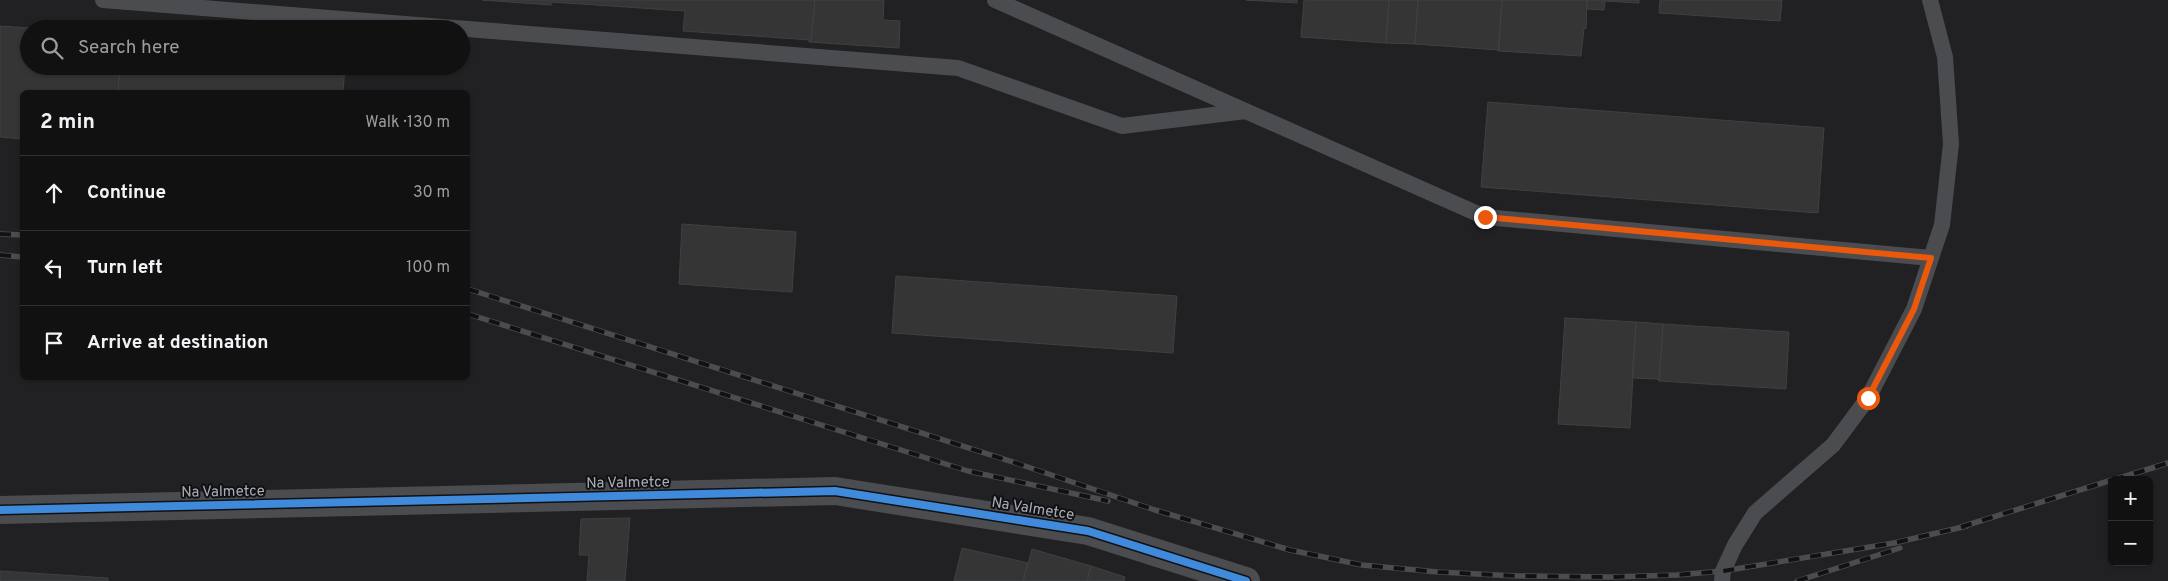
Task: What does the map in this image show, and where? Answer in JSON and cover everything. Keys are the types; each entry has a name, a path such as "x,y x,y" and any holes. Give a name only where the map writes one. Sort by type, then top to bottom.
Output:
{"street":[{"name":"Na Valmetce","path":"0,510 835,490 1088,531 1246,581"}],"lane":[{"path":"103,0 354,20"},
{"path":"996,0 1485,217 1931,258"},
{"path":"1722,581 1722,571 1755,513 1833,445 1868,398 1914,309 1942,225 1952,144 1946,58 1930,0"},
{"path":"470,29 958,68 1122,126 1246,111"}],"shaded area":[{"path":"0,0 2168,0 2168,581 0,581"}],"building":[{"path":"482,0 815,0 811,40 683,31 685,11 551,2 551,5"},
{"path":"815,0 884,0 883,20 900,21 899,48 809,42 811,40"},
{"path":"1246,0 1297,0 1297,3"},
{"path":"1304,0 1389,0 1386,43 1301,37"},
{"path":"1389,0 1418,0 1415,44 1386,43"},
{"path":"1418,0 1502,0 1499,50 1415,44"},
{"path":"1502,0 1587,0 1586,29 1584,28 1581,56 1498,51"},
{"path":"1587,0 1639,0 1639,3 1605,1 1604,10 1587,9"},
{"path":"1660,0 1782,0 1780,21 1659,13"},
{"path":"0,26 20,27 20,75 119,75 118,90 20,90 20,139 0,137"},
{"path":"119,75 344,75 343,90 118,90"},
{"path":"1488,102 1824,128 1818,213 1481,187"},
{"path":"682,224 796,232 792,292 679,284"},
{"path":"896,276 1177,296 1173,353 892,333"},
{"path":"1565,318 1636,322 1630,428 1558,424"},
{"path":"1636,322 1663,324 1659,381 1657,379 1632,378"},
{"path":"1663,324 1789,332 1786,389 1659,381"},
{"path":"630,518 625,581 587,581 589,555 579,555 581,519"},
{"path":"962,548 1028,563 1023,581 954,581"},
{"path":"1032,549 1091,566 1087,581 1023,581"},
{"path":"1091,566 1125,577 1124,581 1087,581"},
{"path":"0,571 108,578 108,581 0,581"}],"railway":[{"path":"0,234 20,235"},
{"path":"0,255 20,257"},
{"path":"470,290 1019,464 1155,510 1290,550 1362,565 1438,572 1517,576 1611,577 1677,575 1723,571 1894,543 1967,526"},
{"path":"470,315 968,471 1108,501"},
{"path":"2126,476 2168,463"},
{"path":"1961,527 2108,481"},
{"path":"1797,581 1900,548"}],"cycle path":[{"path":"0,510 835,491 1088,531 1246,581"}],"route":[{"path":"1485,217 1931,258 1914,309 1868,398"}]}
